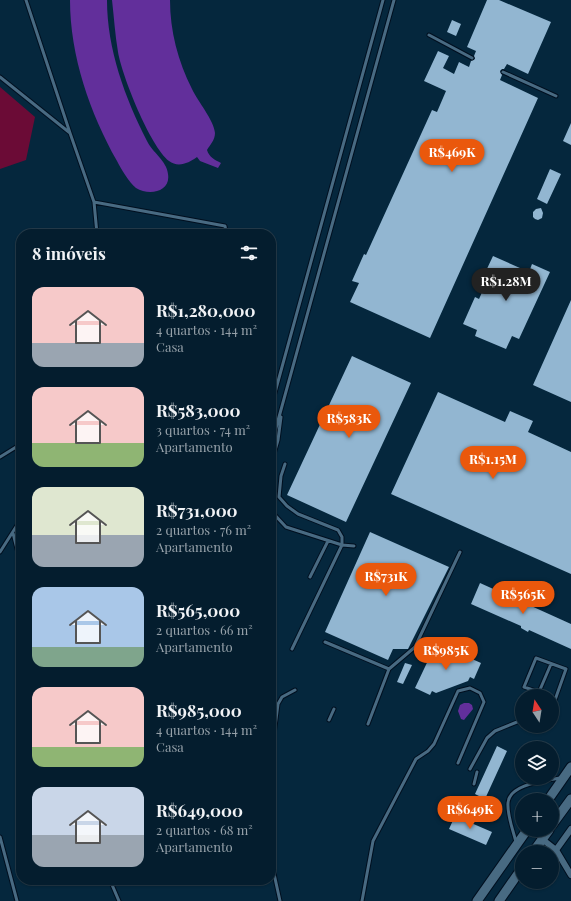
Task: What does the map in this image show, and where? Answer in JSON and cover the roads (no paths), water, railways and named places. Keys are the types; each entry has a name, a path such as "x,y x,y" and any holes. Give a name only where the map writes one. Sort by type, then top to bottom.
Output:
{"main road":[{"path":"553,793 571,767"},
{"path":"559,815 571,799"},
{"path":"516,845 522,837"},
{"path":"538,845 542,839"},
{"path":"476,901 515,846"},
{"path":"499,901 515,878"}],"street":[{"path":"559,846 571,829"},
{"path":"542,839 550,845"},
{"path":"559,855 571,875"}],"lane":[{"path":"26,0 94,202 97,229"},
{"path":"276,389 383,0"},
{"path":"276,428 394,0"},
{"path":"429,35 472,58"},
{"path":"503,72 556,96"},
{"path":"0,77 70,133"},
{"path":"94,202 225,226 226,229"},
{"path":"276,443 280,427 281,411"},
{"path":"0,457 16,447"},
{"path":"285,464 281,476 279,497 287,506 298,514 338,530 342,536 342,545 292,649"},
{"path":"276,516 286,527 342,545 354,546"},
{"path":"0,552 16,528"},
{"path":"13,533 16,545"},
{"path":"310,577 328,541"},
{"path":"368,724 389,669 415,647 460,552"},
{"path":"325,642 389,669"},
{"path":"528,689 524,687 536,658 566,669 559,689"},
{"path":"540,689 551,664"},
{"path":"362,901 373,841 416,758 428,751 438,738 458,691 470,688 480,693 484,702 458,763"},
{"path":"276,719 278,704 282,697 295,690"},
{"path":"330,720 334,709"},
{"path":"470,769 487,738 495,731 515,723"},
{"path":"474,784 477,772"},
{"path":"516,845 508,808 508,801 512,792 530,785 564,777"},
{"path":"0,837 17,901"},
{"path":"276,883 280,901"},
{"path":"112,885 119,901"}]}
